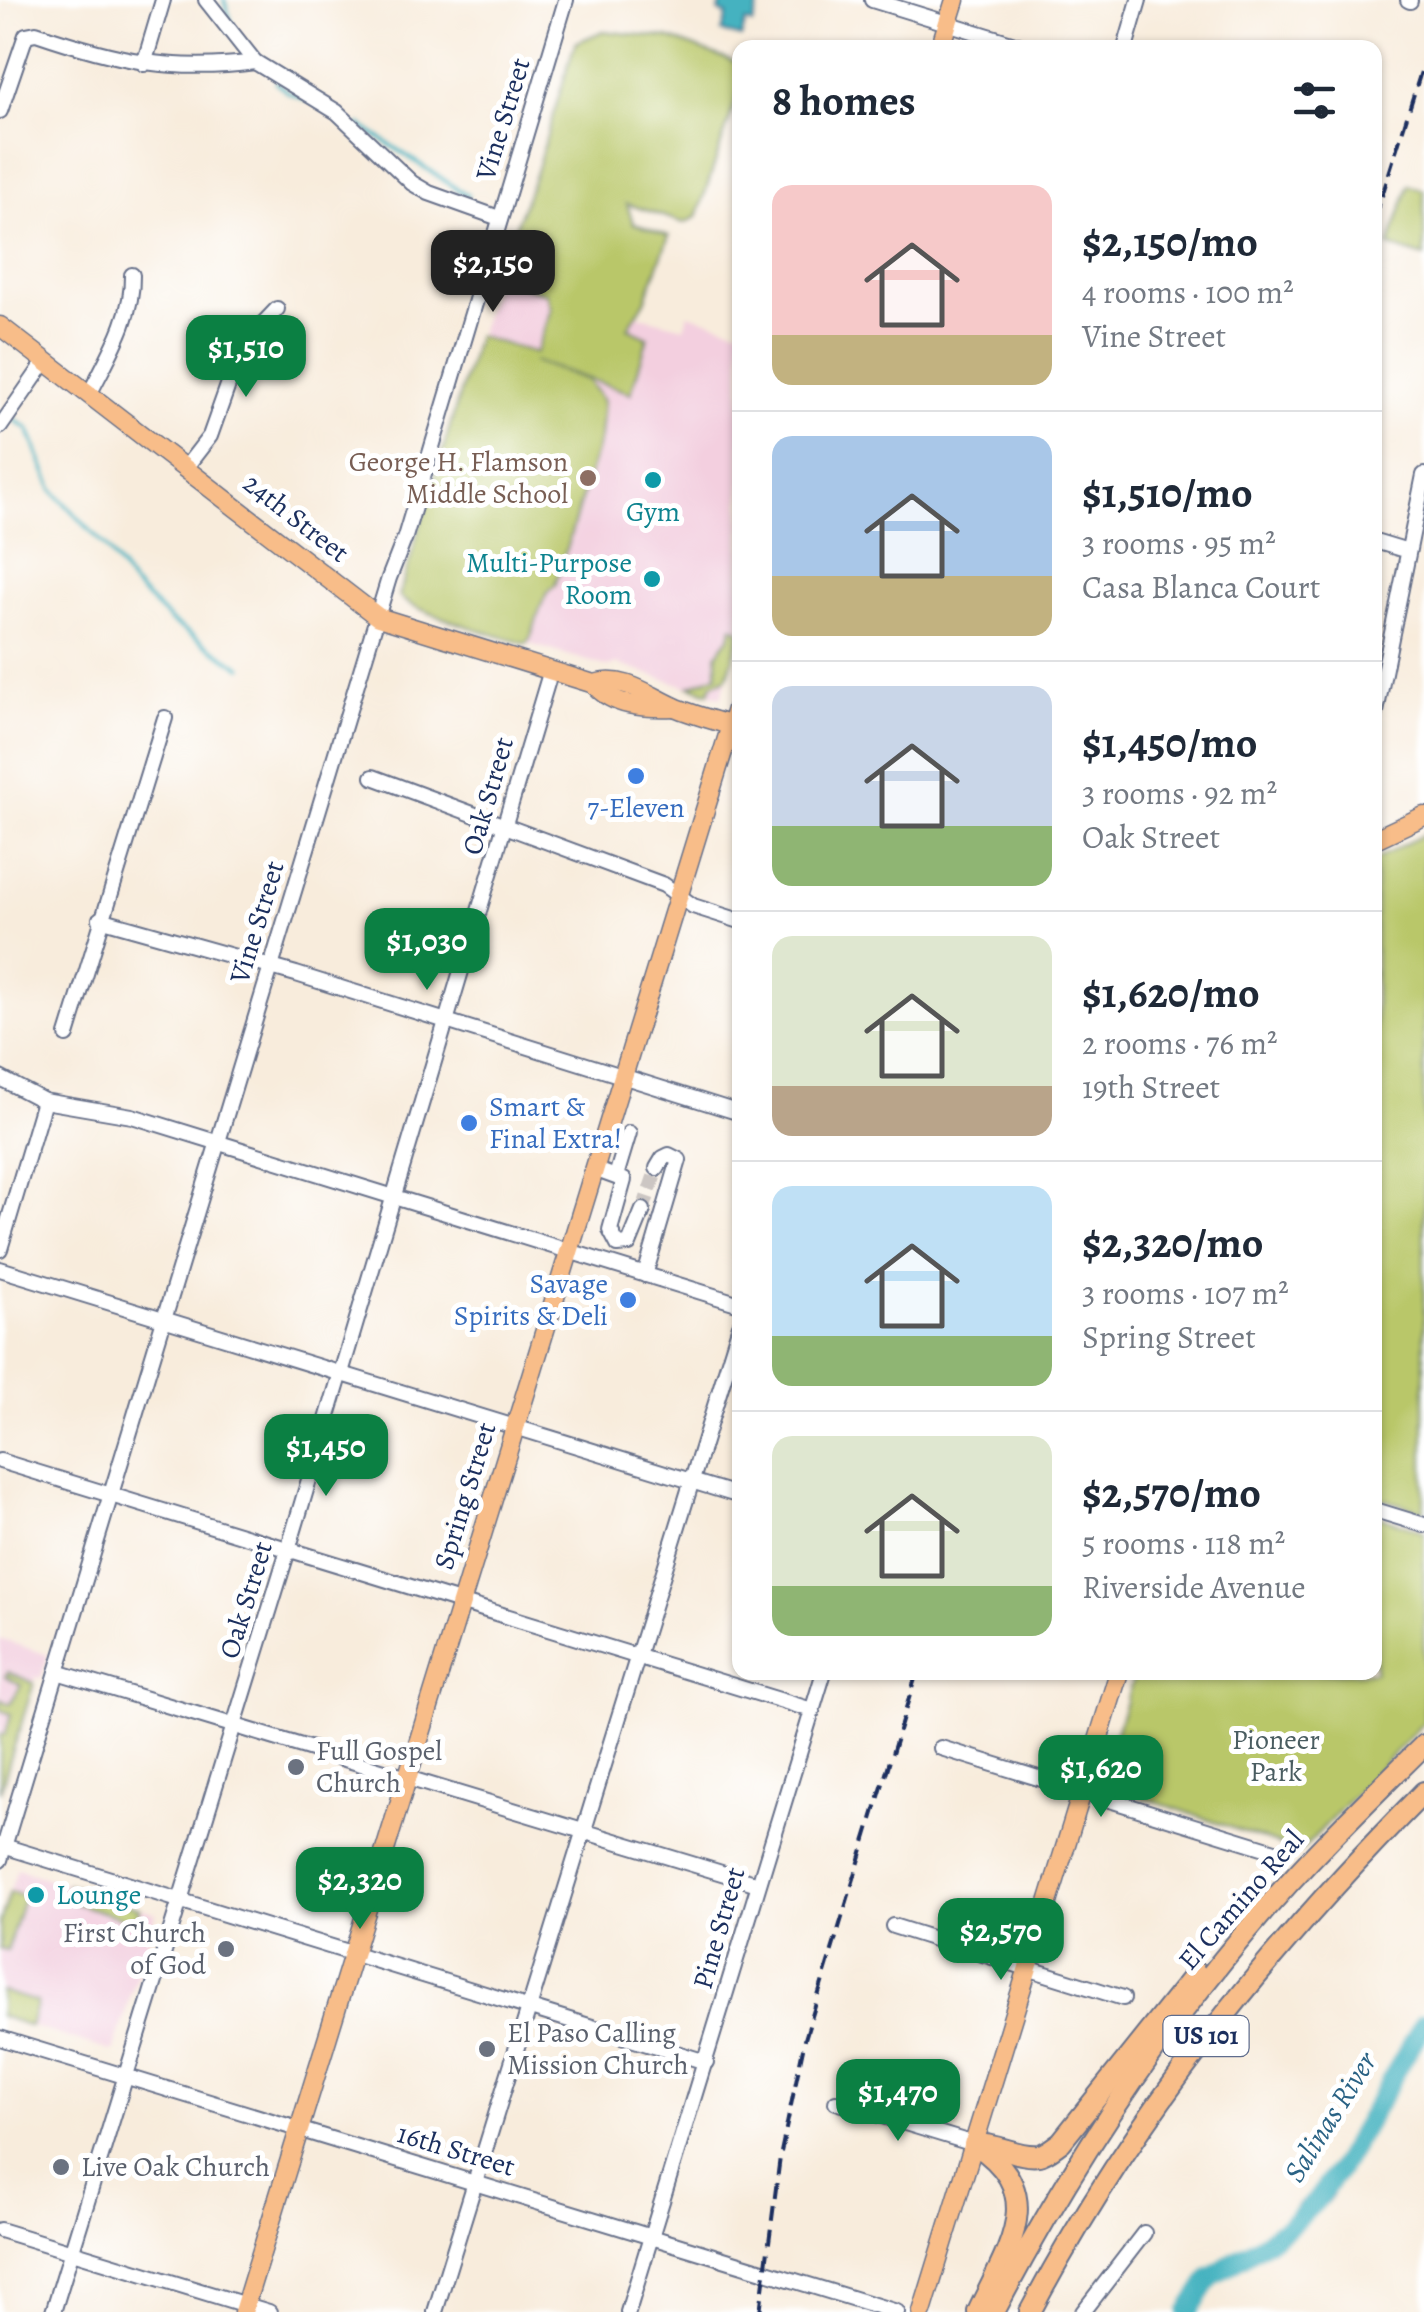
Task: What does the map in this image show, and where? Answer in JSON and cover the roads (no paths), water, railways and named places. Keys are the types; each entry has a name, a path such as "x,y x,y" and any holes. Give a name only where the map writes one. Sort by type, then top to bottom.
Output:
{"highway":[{"name":"El Camino Real","path":"994,2312 1079,2160 1160,2040 1248,1930 1358,1810 1424,1745"},
{"name":"US 101","path":"1030,2312 1112,2170 1218,2020 1348,1868 1424,1792"},
{"path":"974,2144 993,2143 1016,2152 1040,2155 1061,2142 1160,2016 1245,1917 1340,1818 1358,1810"},
{"path":"974,2144 1003,2165 1016,2186 1018,2199 1014,2228 978,2312"}],"main road":[{"path":"942,40 954,0"},
{"name":"24th Street","path":"0,326 378,617 594,684 604,695 643,708 674,707 732,726"},
{"name":"Spring Street","path":"244,2308 678,897 732,736"},
{"path":"1382,835 1424,816"},
{"path":"1382,823 1402,826"},
{"path":"922,2312 1117,1680"}],"street":[{"path":"144,64 164,0"},
{"path":"206,0 256,62 336,112 412,183 499,218"},
{"name":"Vine Street","path":"1,1851 566,0"},
{"path":"872,0 1002,40"},
{"path":"1127,40 1139,0"},
{"path":"0,111 22,43 26,35 36,33 106,57 144,64 217,67 256,62"},
{"path":"90,394 130,308 132,276"},
{"path":"186,467 210,436 242,346 277,309"},
{"path":"0,427 45,362"},
{"path":"1382,682 1424,475"},
{"path":"1382,543 1408,551"},
{"name":"Oak Street","path":"53,2312 288,1550 550,670"},
{"path":"66,1036 165,718"},
{"path":"373,777 664,885 693,906 732,918"},
{"path":"100,920 269,966 732,1110"},
{"path":"0,1078 44,1101 132,1116 732,1302"},
{"path":"0,1249 44,1101"},
{"path":"616,1176 630,1133"},
{"path":"645,1275 679,1160 663,1158 657,1168"},
{"path":"594,1169 624,1180 600,1262"},
{"path":"610,1230 618,1244 630,1244 643,1210"},
{"path":"0,1269 732,1493"},
{"path":"435,2312 732,1349"},
{"path":"0,1461 812,1710"},
{"path":"1382,1512 1424,1524"},
{"path":"57,1672 758,1884"},
{"name":"Pine Street","path":"628,2312 821,1680"},
{"path":"941,1748 1274,1851"},
{"path":"1,1851 706,2062"},
{"path":"893,1926 1123,1998"},
{"name":"16th Street","path":"0,2038 897,2312"},
{"path":"836,2102 974,2144"},
{"path":"0,2230 244,2308 269,2312"},
{"path":"1083,2312 1144,2233"}],"water":[{"path":"722,0 745,0 759,5 753,24 746,22 741,38 722,32 727,15 719,12"},
{"path":"1328,2182 1337,2182 1325,2204 1288,2227 1297,2206"}],"waterway":[{"path":"224,0 232,24"},
{"path":"276,82 306,100"},
{"path":"360,125 468,196"},
{"path":"12,418 28,429 53,491 105,546 133,585 172,622 242,668"},
{"name":"Salinas River","path":"1188,2312 1211,2277 1288,2227 1315,2202 1340,2168 1424,2023"}],"tunnel":[{"path":"643,1210 657,1168"}],"railway":[{"path":"1382,196 1424,62"},
{"path":"760,2312 780,2157 805,2039 915,1680"}],"place":[{"name":"George H. Flamson Middle School","path":"588,478"},
{"name":"Gym","path":"653,480"},
{"name":"Multi-Purpose Room","path":"652,579"},
{"name":"7-Eleven","path":"636,776"},
{"name":"Smart & Final Extra!","path":"469,1123"},
{"name":"Savage Spirits & Deli","path":"628,1300"},
{"name":"Full Gospel Church","path":"296,1767"},
{"name":"Lounge","path":"36,1895"},
{"name":"First Church of God","path":"226,1949"},
{"name":"El Paso Calling Mission Church","path":"487,2049"},
{"name":"Live Oak Church","path":"61,2167"}],"park label":[{"name":"Pioneer Park","path":"1276,1756"}]}
